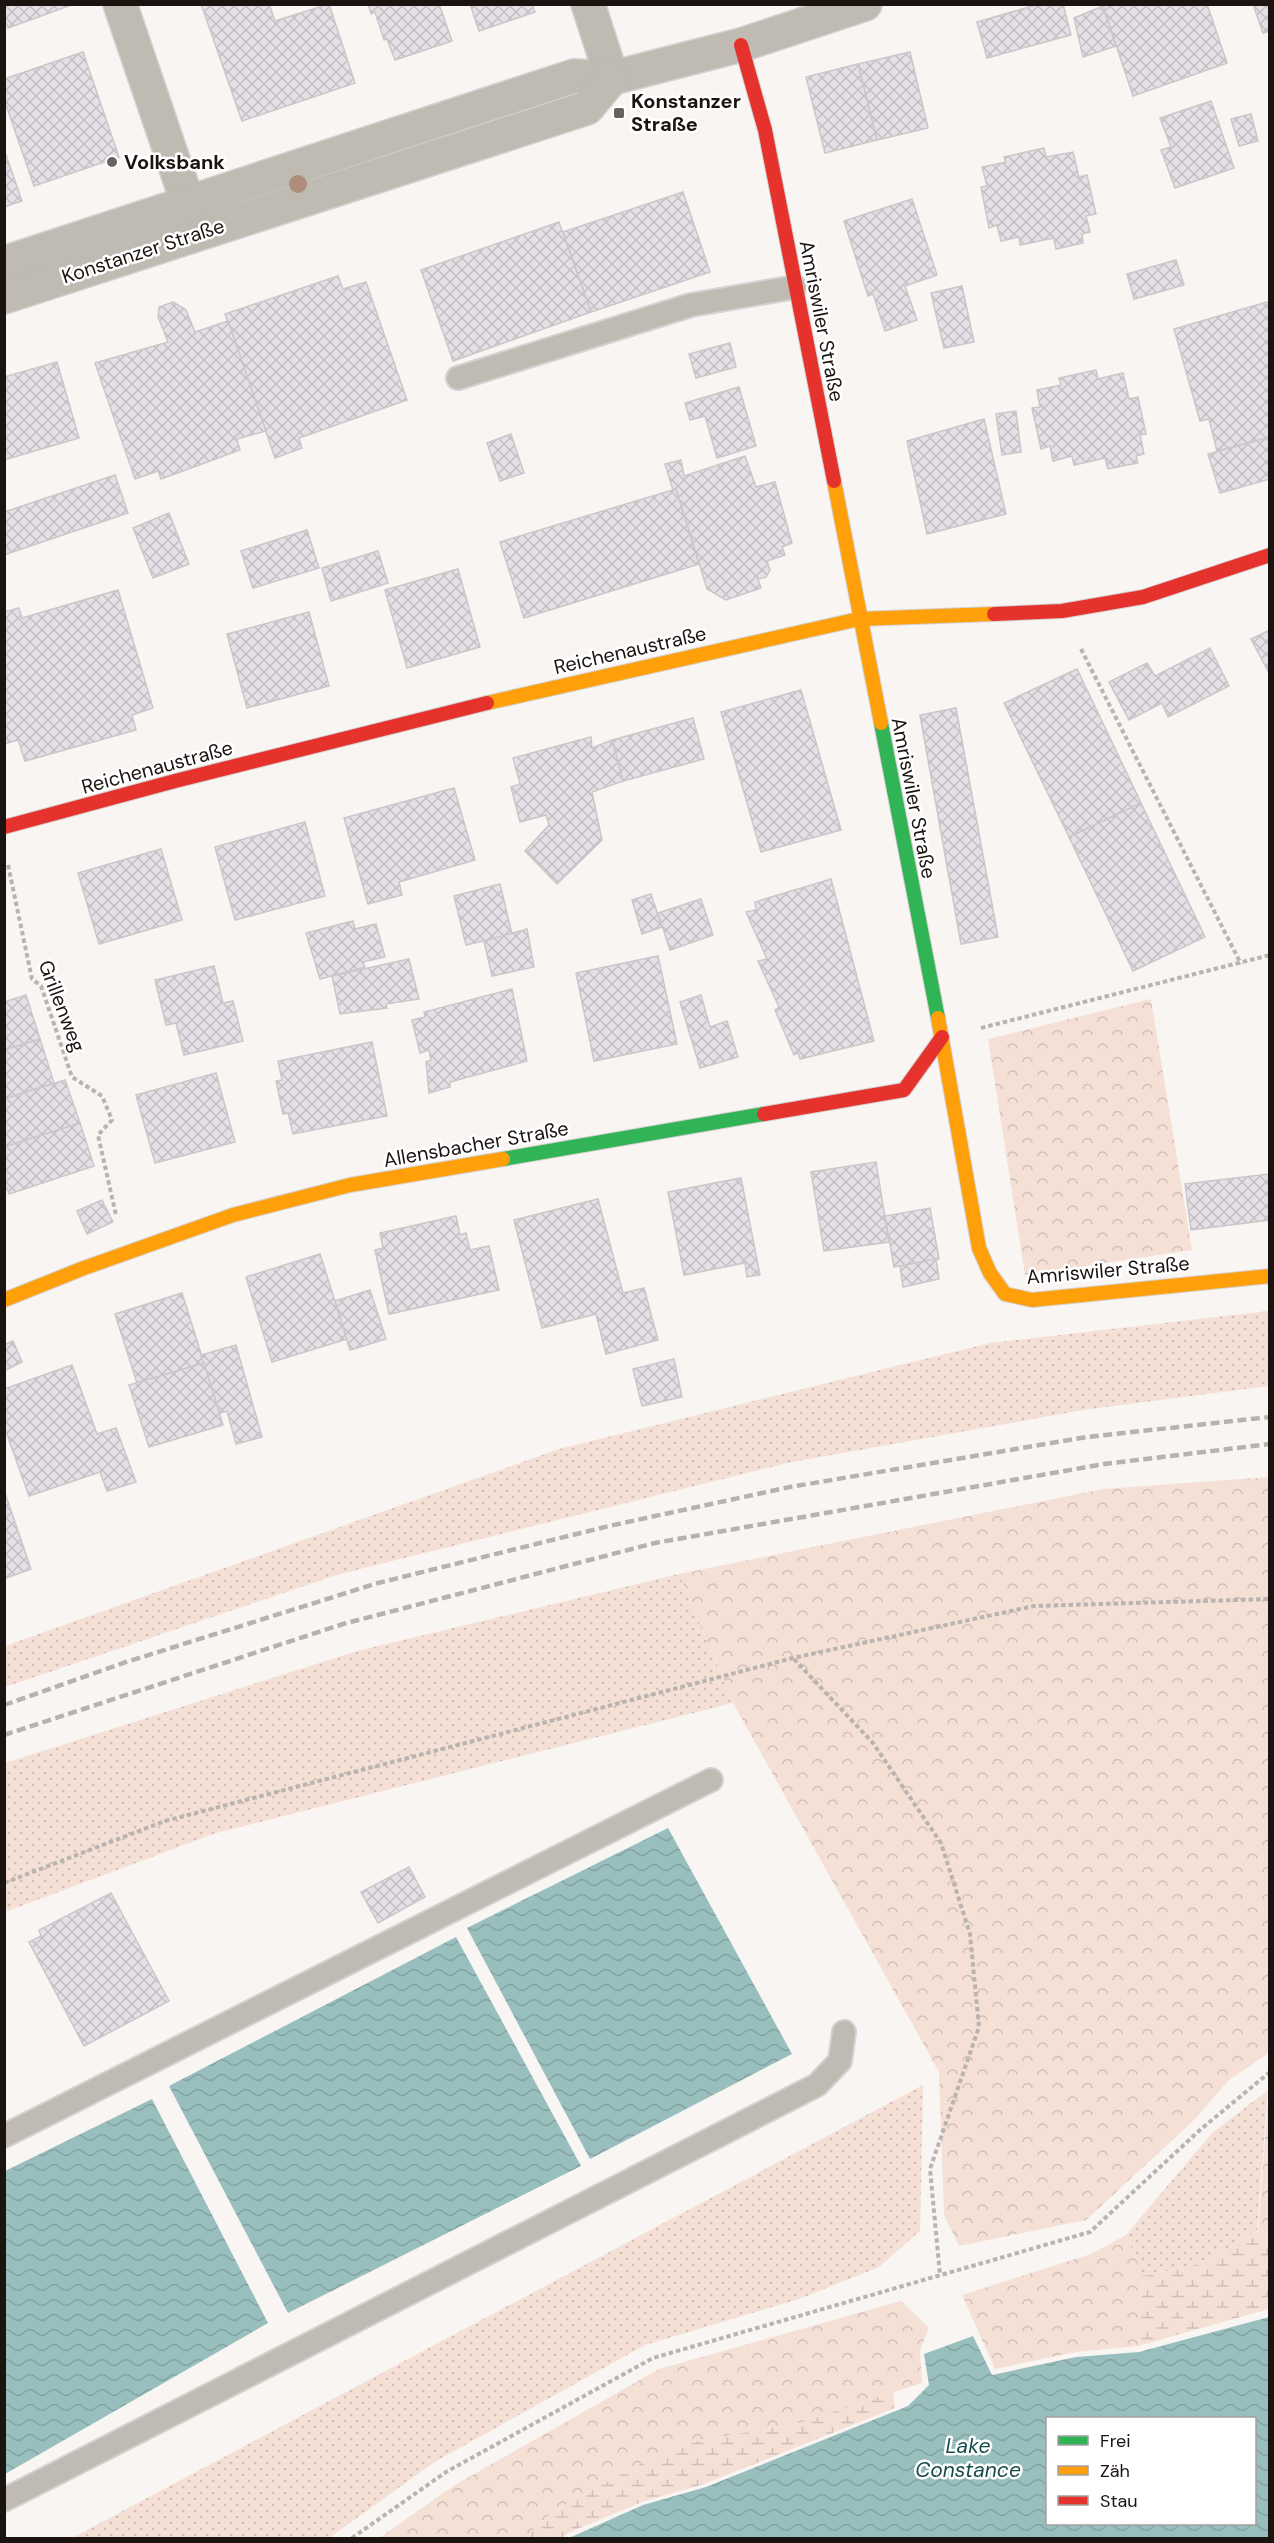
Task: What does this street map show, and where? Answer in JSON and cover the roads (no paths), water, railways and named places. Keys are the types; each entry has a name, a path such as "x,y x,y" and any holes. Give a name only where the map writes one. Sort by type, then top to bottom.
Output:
{"street":[{"path":"120,4 198,233"},
{"path":"588,4 612,78"},
{"name":"Konstanzer Straße","path":"4,263 574,76 612,78 741,45 865,4"},
{"name":"Amriswiler Straße","path":"741,45 765,130 942,1037 980,1248 990,1273 1005,1294 1032,1300 1269,1275"},
{"name":"Konstanzer Straße","path":"4,297 587,108 612,78"},
{"name":"Reichenaustraße","path":"4,827 553,686 859,619 1062,610 1143,597 1269,555"},
{"name":"Allensbacher Straße","path":"4,1300 84,1268 233,1215 350,1185 904,1090 942,1037"}],"lane":[{"path":"458,378 691,306 795,287"},
{"path":"4,2136 711,1780"},
{"path":"4,2500 817,2085 840,2061 844,2032"}],"water":[{"path":"668,1828 792,2054 590,2159 467,1928"},
{"path":"456,1937 581,2166 288,2313 169,2086"},
{"path":"152,2099 268,2323 5,2474 5,2171"},
{"name":"Lake Constance","path":"1269,2317 1269,2538 569,2538 643,2505 706,2487 908,2406 929,2385 924,2354 973,2336 992,2375 1076,2357 1139,2352"}],"railway":[{"path":"4,1705 123,1663 378,1583 609,1526 790,1487 1087,1437 1270,1417"},
{"path":"4,1735 343,1624 655,1543 1104,1464 1270,1444"}],"place":[{"name":"Konstanzer Straße","path":"619,113"},
{"name":"Volksbank","path":"112,162"}]}
